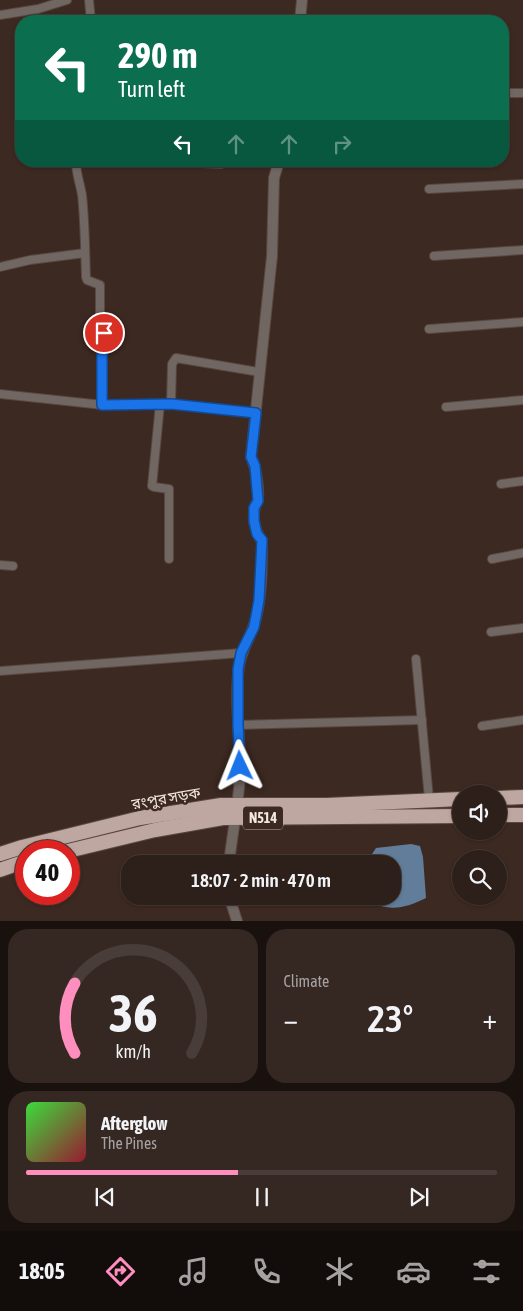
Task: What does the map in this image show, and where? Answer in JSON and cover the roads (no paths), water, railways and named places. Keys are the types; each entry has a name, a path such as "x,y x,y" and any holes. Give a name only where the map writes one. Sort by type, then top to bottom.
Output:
{"highway":[{"path":"507,798 523,797"},
{"name":"রংপুর সড়ক","path":"0,854 22,846 140,818 221,805 327,805 452,799"},
{"path":"507,815 523,816"},
{"name":"রংপুর সড়ক","path":"80,848 155,830 223,818 452,816"},
{"path":"0,870 15,865"}],"street":[{"path":"0,15 38,10 67,0"},
{"path":"89,0 90,15"},
{"path":"301,15 302,0"},
{"path":"509,93 523,93"},
{"path":"76,167 76,175 82,194 85,224 87,280 100,285 100,318 96,331 104,333 102,405"},
{"path":"231,855 238,804 240,763 238,669 241,653 254,627 259,600 262,540 257,534 254,521 254,508 258,501 255,466 251,457 273,248 274,178 277,167"},
{"path":"429,189 523,184"},
{"path":"434,256 523,250"},
{"path":"0,267 30,260 85,253"},
{"path":"429,328 523,322"},
{"path":"171,404 172,364 176,358 259,372"},
{"path":"0,394 102,405 171,404 256,413"},
{"path":"446,407 523,400"},
{"path":"160,404 152,486 169,489 169,559"},
{"path":"501,484 523,481"},
{"path":"492,558 523,553"},
{"path":"0,565 12,566"},
{"path":"491,632 523,628"},
{"path":"0,671 241,653"},
{"path":"416,659 428,800"},
{"path":"238,725 422,720"},
{"path":"482,726 523,720"},
{"path":"233,905 237,921"}],"water":[{"path":"411,844 420,846 423,857 426,898 396,908 378,905 401,905 401,855 372,855 376,848"}]}
